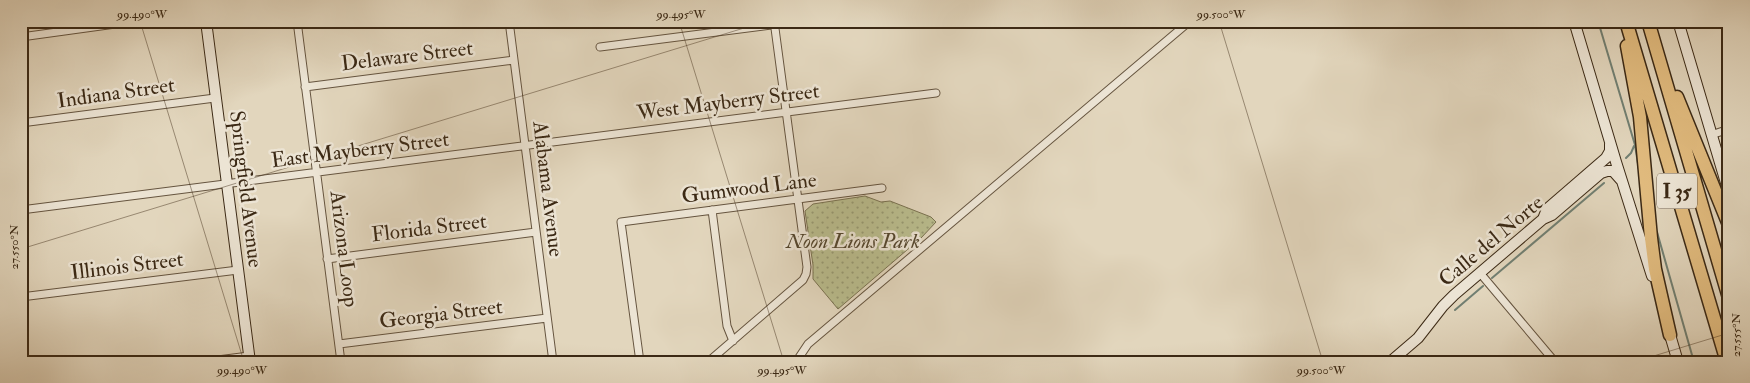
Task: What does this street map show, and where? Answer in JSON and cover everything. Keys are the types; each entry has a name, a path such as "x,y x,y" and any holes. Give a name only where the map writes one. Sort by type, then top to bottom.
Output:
{"highway":[{"path":"1625,21 1640,117 1650,238 1670,336"},
{"name":"I 35","path":"1625,21 1727,362"},
{"path":"1649,25 1729,225"},
{"name":"I 35","path":"1649,25 1729,298"}],"main road":[{"name":"Springfield Avenue","path":"206,21 249,359"},
{"path":"1574,21 1678,362"},
{"path":"1678,21 1729,193"},
{"path":"1543,219 1547,209 1606,158 1610,151 1610,141"},
{"name":"Calle del Norte","path":"1390,362 1418,338 1454,295 1543,219 1552,215 1604,171 1613,171 1622,182"}],"street":[{"path":"21,37 136,21"},
{"name":"Arizona Loop","path":"297,21 341,362"},
{"name":"Alabama Avenue","path":"509,21 553,362"},
{"path":"600,47 802,21"},
{"path":"796,362 808,344 1190,21"},
{"path":"708,362 803,280 806,274 775,23"},
{"name":"Delaware Street","path":"305,87 514,60"},
{"name":"West Mayberry Street","path":"525,146 936,93"},
{"name":"Indiana Street","path":"21,124 216,98"},
{"path":"1711,135 1729,129"},
{"name":"East Mayberry Street","path":"21,210 525,146"},
{"name":"Gumwood Lane","path":"640,362 621,222 882,188"},
{"path":"712,210 727,326 733,341"},
{"name":"Florida Street","path":"327,259 536,232"},
{"name":"Illinois Street","path":"21,297 238,270"},
{"path":"1480,273 1555,362"},
{"name":"Georgia Street","path":"339,344 547,318"},
{"path":"202,362 249,359"}],"green space":[{"name":"Noon Lions Park","path":"865,196 881,202 890,201 931,217 936,222 921,238 838,309 813,279 813,265 805,211 813,204"}],"waterway":[{"path":"1598,21 1635,145 1639,170"},
{"path":"1626,158 1634,146"},
{"path":"1492,278 1604,183"},
{"path":"1657,232 1694,362"},
{"path":"1455,310 1483,286"}]}
